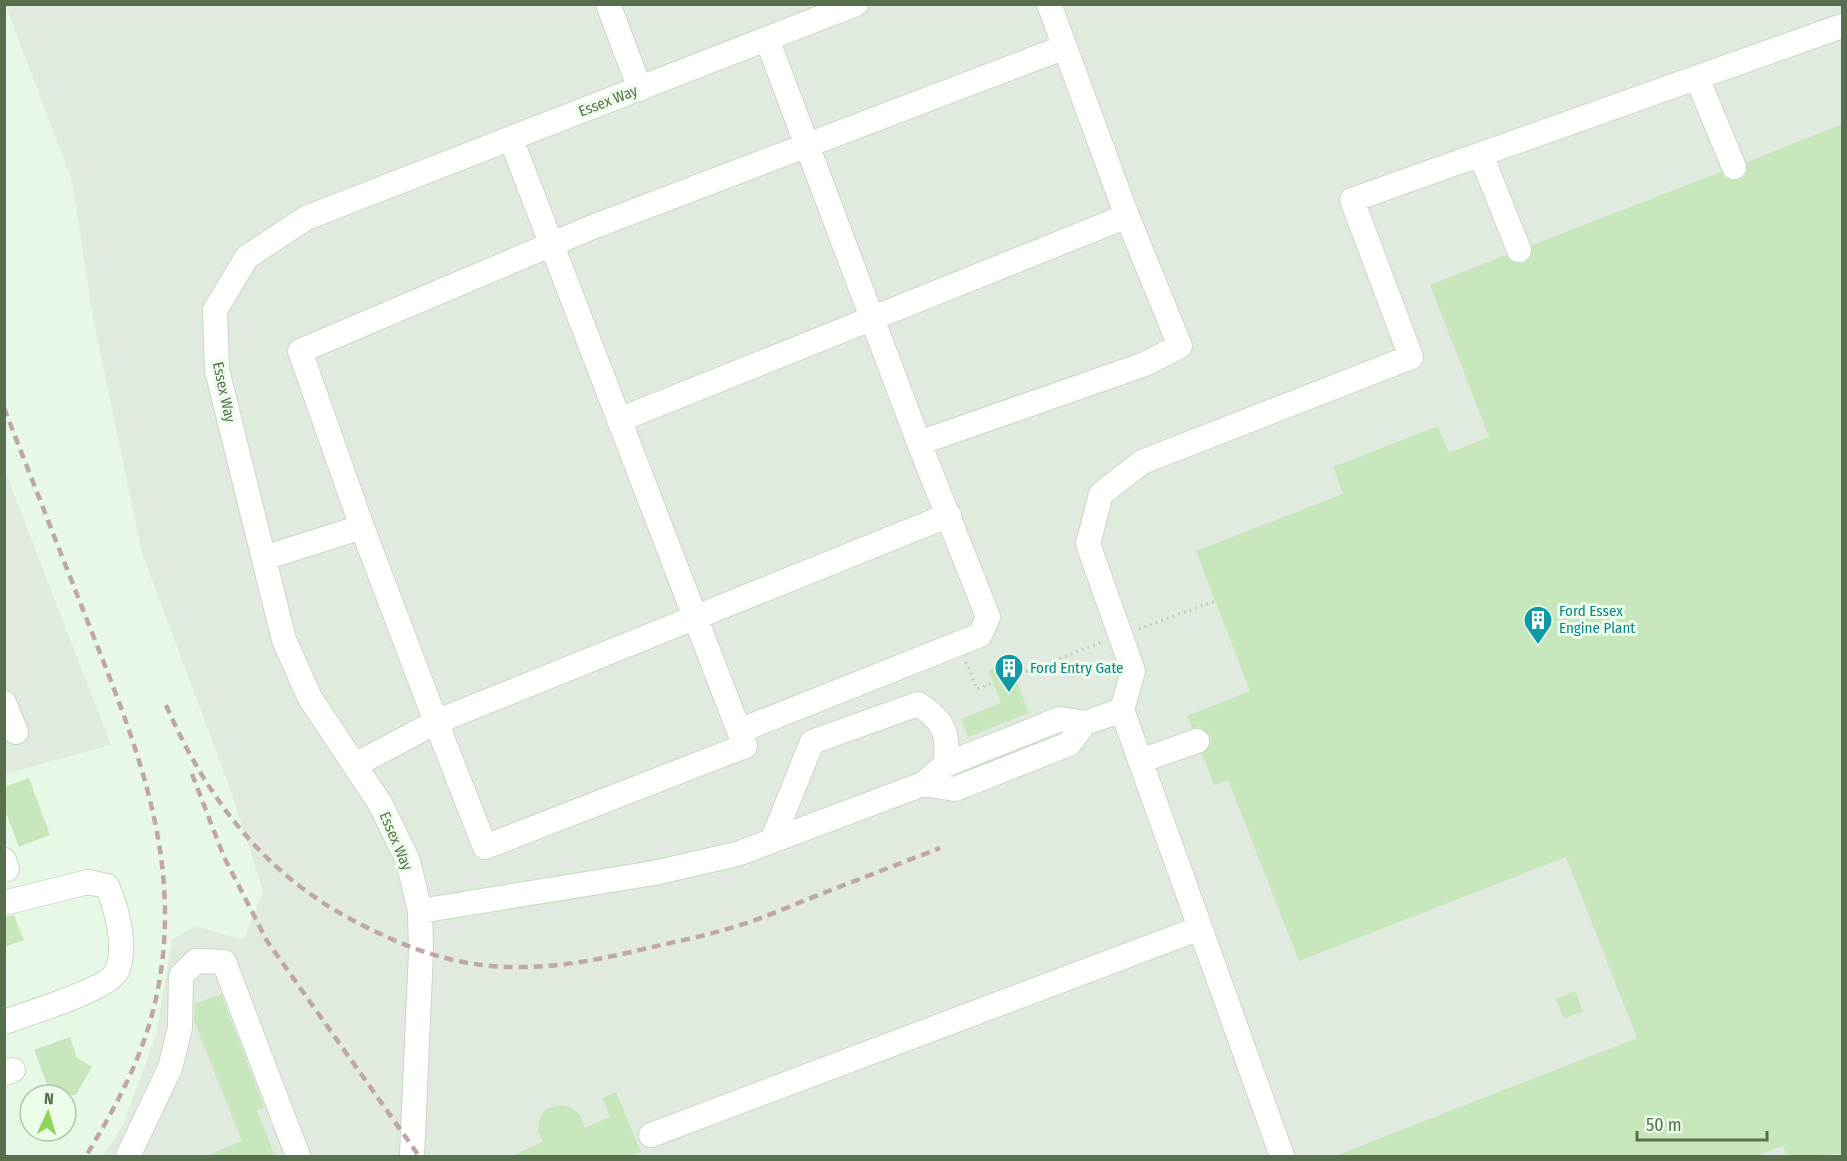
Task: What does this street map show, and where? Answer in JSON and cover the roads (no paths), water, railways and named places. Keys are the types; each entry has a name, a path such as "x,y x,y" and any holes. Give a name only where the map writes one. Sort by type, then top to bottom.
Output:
{"street":[{"path":"608,4 640,88"},
{"name":"Essex Way","path":"412,1156 421,951 420,911 408,861 394,829 310,698 284,640 217,370 215,310 247,257 306,218 856,4"},
{"path":"919,443 1144,364 1180,346 1127,216 1049,4"},
{"path":"1282,1156 1122,710 1133,671 1088,544 1101,494 1142,462 1411,357 1352,200 1842,26"},
{"path":"739,731 980,635 988,617 919,443 874,318 767,39"},
{"path":"511,139 551,244 745,746 485,847 362,527 300,351 551,244 1065,47"},
{"path":"1697,78 1734,166"},
{"path":"1481,155 1519,250"},
{"path":"619,420 1127,216"},
{"path":"355,765 436,722 949,515"},
{"path":"264,558 362,527"},
{"path":"4,703 16,732"},
{"path":"772,841 812,742 918,704 934,714 945,730 947,750 945,765"},
{"path":"420,911 654,873 737,854 923,784 945,765 1060,718 1085,723 1122,710"},
{"path":"923,784 955,789 1069,744 1085,723"},
{"path":"1140,761 1197,741"},
{"path":"4,860 8,869 4,870"},
{"path":"4,903 88,882 107,886 117,910 121,937 117,972 104,985 4,1022"},
{"path":"651,1135 1200,928"},
{"path":"128,1156 170,1068 180,1028 181,976 196,961 224,962 298,1156"}],"railway":[{"path":"4,408 123,714 140,764 153,814 162,864 165,915 161,968 150,1022 138,1057 122,1091 86,1156"},
{"path":"166,705 181,737 217,798 237,826 286,875 314,897 373,930 417,949 463,962 509,967 556,965 602,958 694,938 757,919 940,848"},
{"path":"192,774 224,857 267,941 419,1156"}],"place":[{"name":"Ford Essex Engine Plant","path":"1538,646"},
{"name":"Ford Entry Gate","path":"1009,694"}]}
